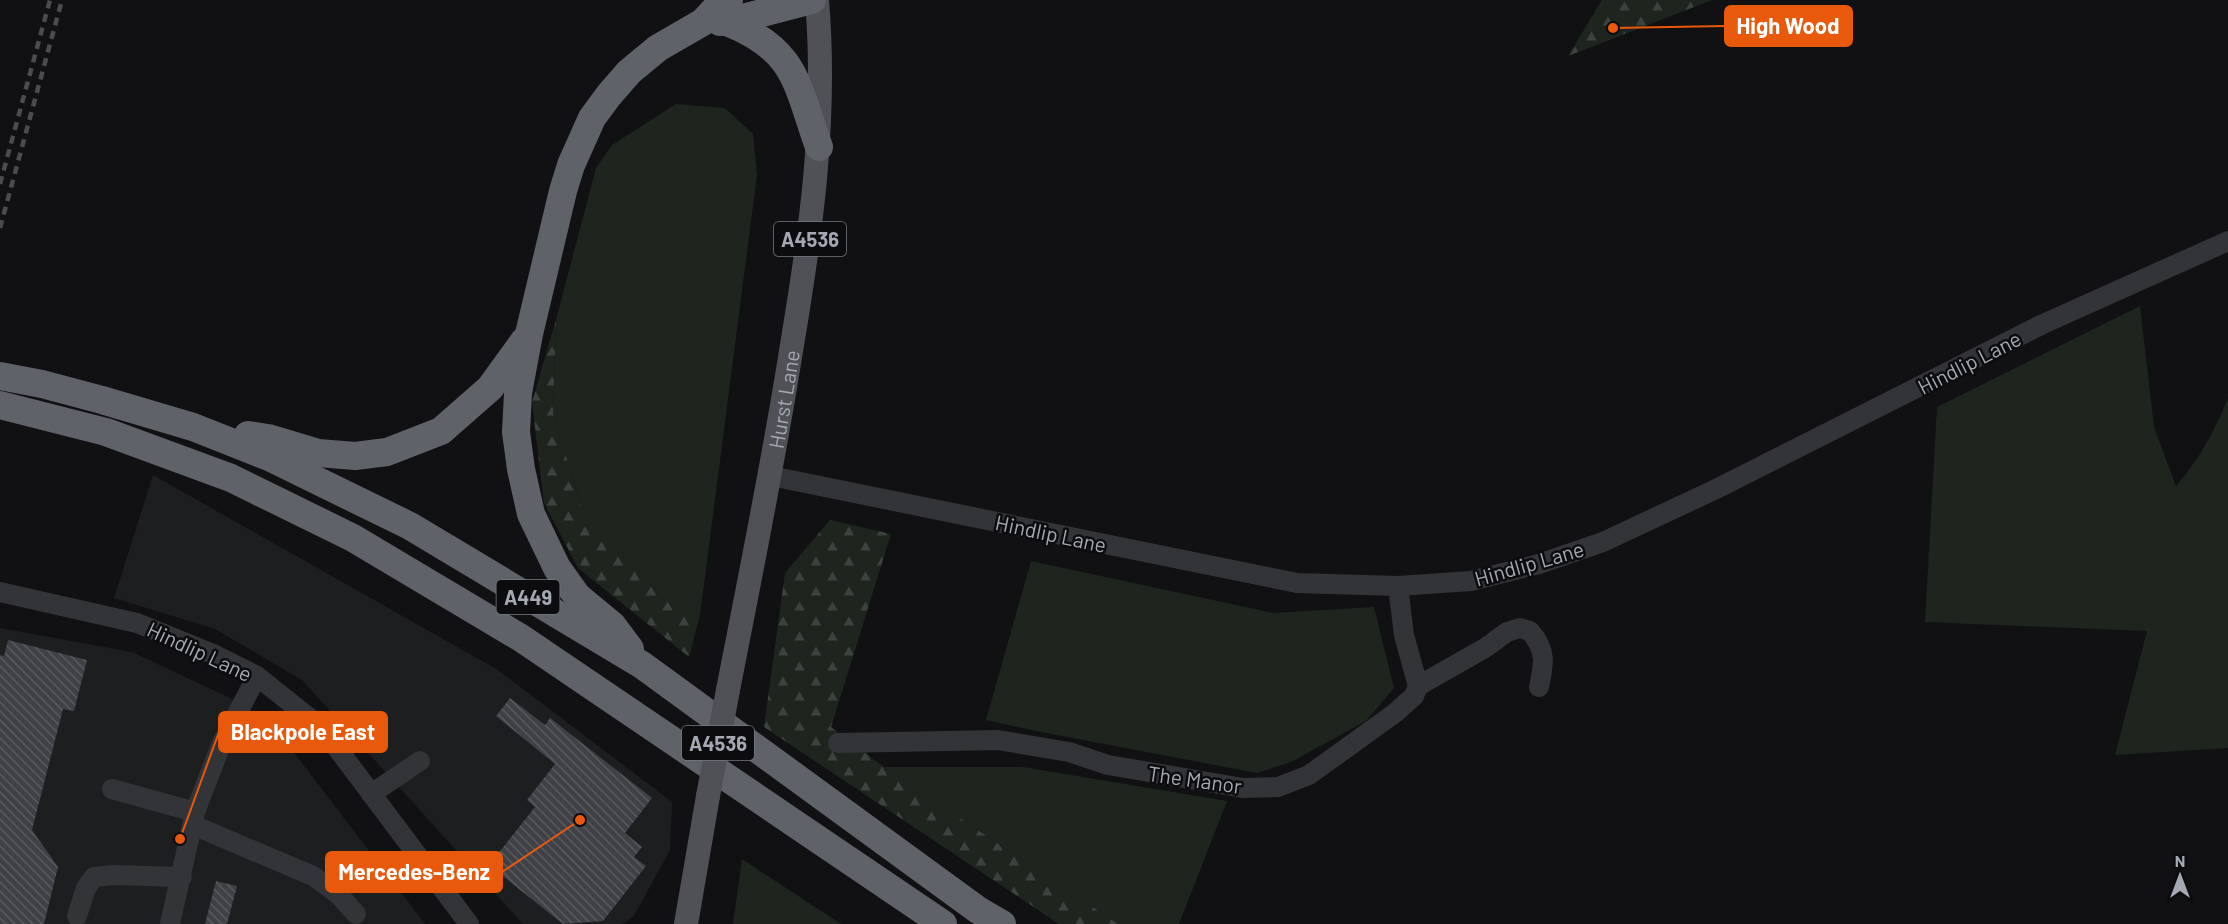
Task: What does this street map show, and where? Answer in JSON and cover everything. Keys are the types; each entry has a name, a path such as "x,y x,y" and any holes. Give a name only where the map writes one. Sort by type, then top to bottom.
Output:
{"highway":[{"path":"642,665 612,626 577,596 557,568 531,514 520,469 516,432 518,393 529,334 563,191 571,165 592,118 629,72 658,48 720,15 812,0"},
{"path":"720,15 775,48 786,61 795,76 819,147"},
{"path":"193,427 268,438 318,453 355,456 387,452 441,430 490,388 529,334"},
{"name":"A449","path":"0,376 102,399 193,427 269,457 410,526 642,665 978,910 1002,924"},
{"name":"A449","path":"0,405 106,432 231,478 353,538 521,638 943,924"},
{"path":"894,891 920,924"}],"main road":[{"name":"Hurst Lane","path":"686,924 728,690 771,476 809,243 819,147 821,92 817,0"}],"street":[{"name":"Hindlip Lane","path":"771,476 1297,583 1398,585 1471,581 1539,564 1603,542 1725,484 2043,324 2228,241"},
{"path":"1398,585 1404,635 1418,686 1485,648 1507,632 1521,628 1530,631 1542,648 1544,663 1539,687"},
{"name":"Hindlip Lane","path":"0,592 137,623 213,654 257,676 322,728 469,924"},
{"path":"170,924 194,819 221,745 257,676"},
{"name":"The Manor","path":"838,743 998,740 1069,752 1108,765 1243,788 1278,787 1309,775 1395,713 1414,696 1418,686"},
{"path":"370,794 420,761"},
{"path":"112,789 194,819 313,876 339,895 356,914"},
{"path":"77,916 86,888 94,877 134,875 182,877"}],"shaded area":[{"path":"153,475 498,670 672,802 670,850 634,916 622,924 523,924 302,680 215,629 114,598"},
{"path":"0,628 132,652 230,698 296,755 425,924 0,924"}],"green space":[{"path":"1602,0 1712,0 1568,56"},
{"path":"676,104 725,108 753,134 757,175 700,615 664,600 581,505 553,413 556,320 596,168 612,145"},
{"path":"2140,306 2154,427 2176,486 2206,444 2228,398 2228,748 2115,755 2147,631 1925,622 1937,407"},
{"path":"556,320 553,413 581,505 664,600 700,615 689,657 578,568 544,503 532,402"},
{"path":"830,520 891,534 831,727 884,767 1118,924 1059,924 764,727 785,573"},
{"path":"1031,561 1273,613 1374,607 1394,688 1366,721 1291,762 1257,773 986,720"},
{"path":"884,767 1023,767 1227,801 1179,924 1118,924"},
{"path":"742,859 841,924 733,924"}],"building":[{"path":"8,640 87,660 74,711 63,709 32,830 58,867 44,924 0,924 0,655 4,656"},
{"path":"510,698 545,725 550,718 652,798 625,833 642,847 634,857 646,866 603,921 563,924 489,865 535,807 527,800 555,764 496,716"},
{"path":"216,881 237,886 227,924 205,924"}],"railway":[{"path":"0,184 50,0"},
{"path":"0,228 62,0"}],"place":[{"name":"High Wood","path":"1613,28"},
{"name":"Mercedes-Benz","path":"580,820"},
{"name":"Blackpole East","path":"180,839"}]}
